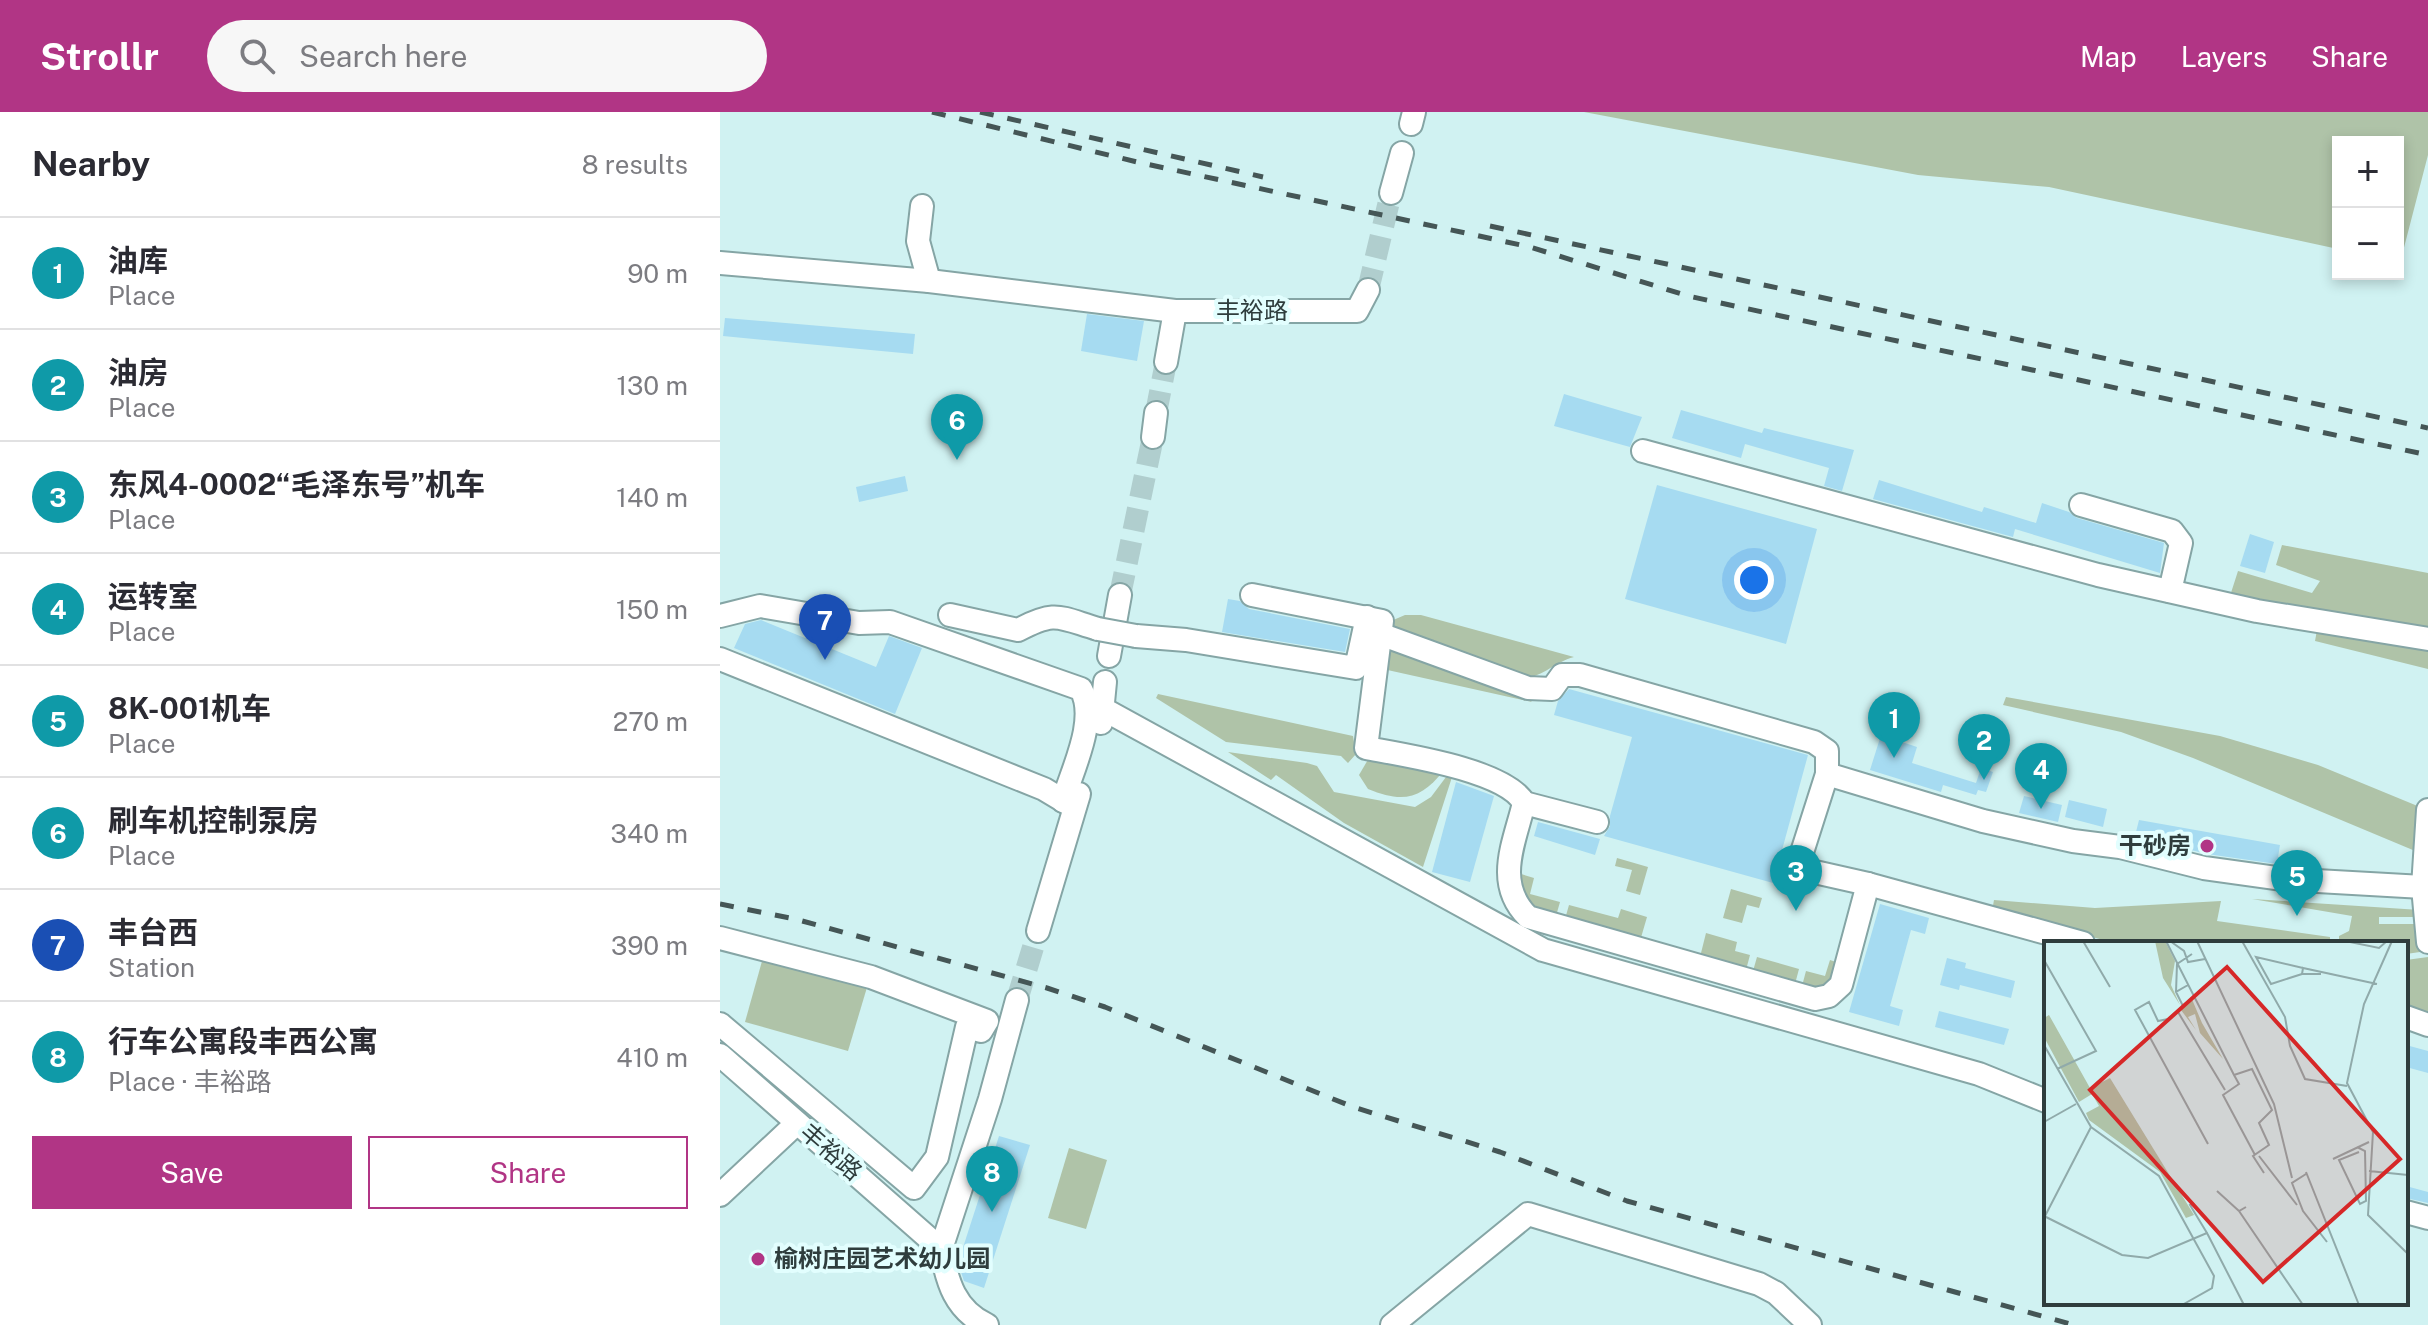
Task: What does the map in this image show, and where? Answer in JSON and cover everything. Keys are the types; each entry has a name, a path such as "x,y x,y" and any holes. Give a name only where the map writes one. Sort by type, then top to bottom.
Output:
{"street":[{"path":"1391,193 1402,153"},
{"path":"922,206 918,241 929,281"},
{"path":"720,263 929,281 1175,311 1166,362"},
{"name":"丰裕路","path":"1175,311 1357,311 1368,290"},
{"path":"1153,437 1156,413"},
{"path":"1643,451 2098,575 2257,611 2428,639"},
{"path":"2081,505 2172,531 2181,543 2170,591"},
{"path":"1109,656 1120,595"},
{"path":"1252,595 1374,626 1528,688 1552,689 1562,675 1580,675 1814,742 1827,751 1827,774 1797,868 1868,884 2076,941"},
{"path":"720,616 760,606 859,623 890,622 1081,689 1087,700 1087,717 1038,931"},
{"path":"950,615 1018,630 1041,617 1061,618 1136,636 1186,640 1356,668 1374,626"},
{"path":"1374,626 1366,748 1452,764 1518,792 1524,803 1507,872 1508,889 1528,917 1815,999 1829,996 1841,985 1868,884"},
{"path":"720,659 1031,784 1069,804"},
{"path":"1069,804 1105,710 1105,682"},
{"path":"1105,710 1543,950 1979,1074 2044,1100"},
{"path":"1827,774 1983,821 2073,841 2120,847 2204,868 2283,879 2423,887"},
{"path":"1524,803 1597,822"},
{"path":"2428,810 2423,887 2428,942"},
{"path":"720,938 871,977 987,1021 981,1031 967,1027 937,1157 914,1188 720,1024"},
{"path":"987,1325 971,1316 958,1302 946,1275 941,1249 1017,1000"},
{"path":"2408,1018 2428,1025"},
{"name":"丰裕路","path":"720,1055 941,1249"},
{"path":"720,1195 797,1123"},
{"path":"937,1157 967,1169"},
{"path":"2408,1213 2428,1218"},
{"path":"1392,1325 1528,1214 1759,1284 1776,1293 1810,1325"}],"green space":[{"path":"1584,112 2428,112 2428,155 2404,248 2404,136 2332,136 2332,248 2049,187 1918,175"},
{"path":"2282,545 2428,573 2428,634 2229,599 2238,571 2312,593 2320,581 2276,565"},
{"path":"1405,615 1421,615 1574,657 1537,675 1523,678 1422,642 1393,627 1391,621"},
{"path":"2317,630 2428,650 2428,669 2315,641"},
{"path":"1387,646 1520,691 1532,702 1383,669"},
{"path":"1158,694 1353,736 1356,754 1348,763 1341,756 1226,742 1156,698"},
{"path":"2006,697 2220,736 2318,765 2420,807 2420,853 2193,758 2121,732 2003,705"},
{"path":"1228,752 1307,763 1317,766 1334,792 1415,807 1431,797 1449,773 1453,774 1423,867 1344,823 1276,775 1271,780"},
{"path":"1369,758 1444,770 1419,793 1391,796 1368,789 1359,775"},
{"path":"1617,858 1648,867 1640,895 1626,891 1632,870 1615,866"},
{"path":"1518,873 1534,878 1530,894 1560,902 1556,916 1528,902"},
{"path":"1731,889 1762,898 1759,908 1747,905 1742,923 1723,918"},
{"path":"2252,899 2420,910 2420,917 2379,917 2379,924 2419,924 2427,951 2408,954 2408,941 2339,941 2339,936 2349,931 2352,916"},
{"path":"1994,900 2095,908 2221,901 2217,921 2330,937 2330,941 2107,941 1992,911"},
{"path":"1569,905 1618,918 1621,909 1647,917 1640,941 1565,919"},
{"path":"1706,933 1737,942 1735,951 1750,955 1746,970 1700,957"},
{"path":"764,954 868,984 848,1051 745,1022"},
{"path":"1757,957 1799,969 1795,984 1753,971"},
{"path":"2428,957 2428,1012 2408,1007 2408,960"},
{"path":"1830,960 1839,963 1835,975 1822,987 1802,986 1806,971 1825,976"},
{"path":"1069,1148 1107,1160 1086,1229 1048,1218"}],"building":[{"path":"1087,314 1144,321 1137,361 1081,351"},
{"path":"725,318 915,334 913,354 723,336"},
{"path":"1564,394 1642,417 1630,447 1554,426"},
{"path":"1681,410 1762,433 1764,428 1854,450 1842,491 1824,486 1829,468 1745,444 1741,458 1672,438"},
{"path":"905,476 908,491 859,502 856,487"},
{"path":"1879,480 1982,512 1984,507 2036,523 2042,503 2077,518 2164,543 2160,573 2015,529 2013,537 1873,499"},
{"path":"1657,485 1817,529 1786,644 1625,599"},
{"path":"2250,534 2274,542 2265,573 2240,566"},
{"path":"1228,599 1240,601 1249,609 1350,629 1345,652 1222,632"},
{"path":"761,620 876,667 889,636 922,648 895,714 734,648 745,624"},
{"path":"1569,689 1808,755 1773,883 1604,836 1610,826 1632,737 1554,715 1558,701"},
{"path":"1881,735 1917,747 1912,763 1976,783 1981,768 1993,772 1986,792 1978,790 1976,795 1943,785 1941,792 1870,770"},
{"path":"1456,782 1494,796 1470,882 1432,872"},
{"path":"2024,796 2062,805 2058,822 2019,813"},
{"path":"2069,800 2107,809 2103,827 2065,817"},
{"name":"干砂房","path":"2139,820 2280,845 2277,864 2207,854 2135,836"},
{"path":"1538,822 1600,839 1595,855 1534,836"},
{"path":"1880,904 1929,918 1925,934 1911,930 1890,1006 1903,1010 1899,1026 1849,1012"},
{"path":"1947,958 1966,963 1965,968 2015,981 2011,998 1960,985 1959,990 1940,985"},
{"path":"1939,1011 2009,1029 2004,1045 1935,1027"},
{"path":"2408,1046 2428,1051 2428,1073 2408,1068"},
{"path":"999,1136 1030,1145 984,1288 964,1281 958,1263"},
{"path":"2408,1187 2428,1192 2428,1203 2408,1198"}],"tunnel":[{"path":"1368,290 1391,193"},
{"path":"1156,413 1166,362"},
{"path":"1120,595 1153,437"},
{"path":"1017,1000 1038,931"}],"railway":[{"path":"932,112 1137,162 1530,247 1688,296 2428,455"},
{"path":"980,112 1263,177"},
{"path":"1490,226 2428,428"},
{"path":"720,904 795,919 1047,988 1105,1007 1353,1107 1500,1152 1627,1201 2074,1325"}],"place":[{"name":"刷车机控制泵房","path":"957,460"},
{"name":"丰台西","path":"825,660"},
{"name":"油库","path":"1894,758"},
{"name":"油房","path":"1984,780"},
{"name":"运转室","path":"2041,809"},
{"name":"干砂房","path":"2207,846"},
{"name":"东风4-0002“毛泽东号”机车","path":"1796,911"},
{"name":"8K-001机车","path":"2297,916"},
{"name":"行车公寓段丰西公寓","path":"992,1212"},
{"name":"榆树庄园艺术幼儿园","path":"758,1259"}]}
